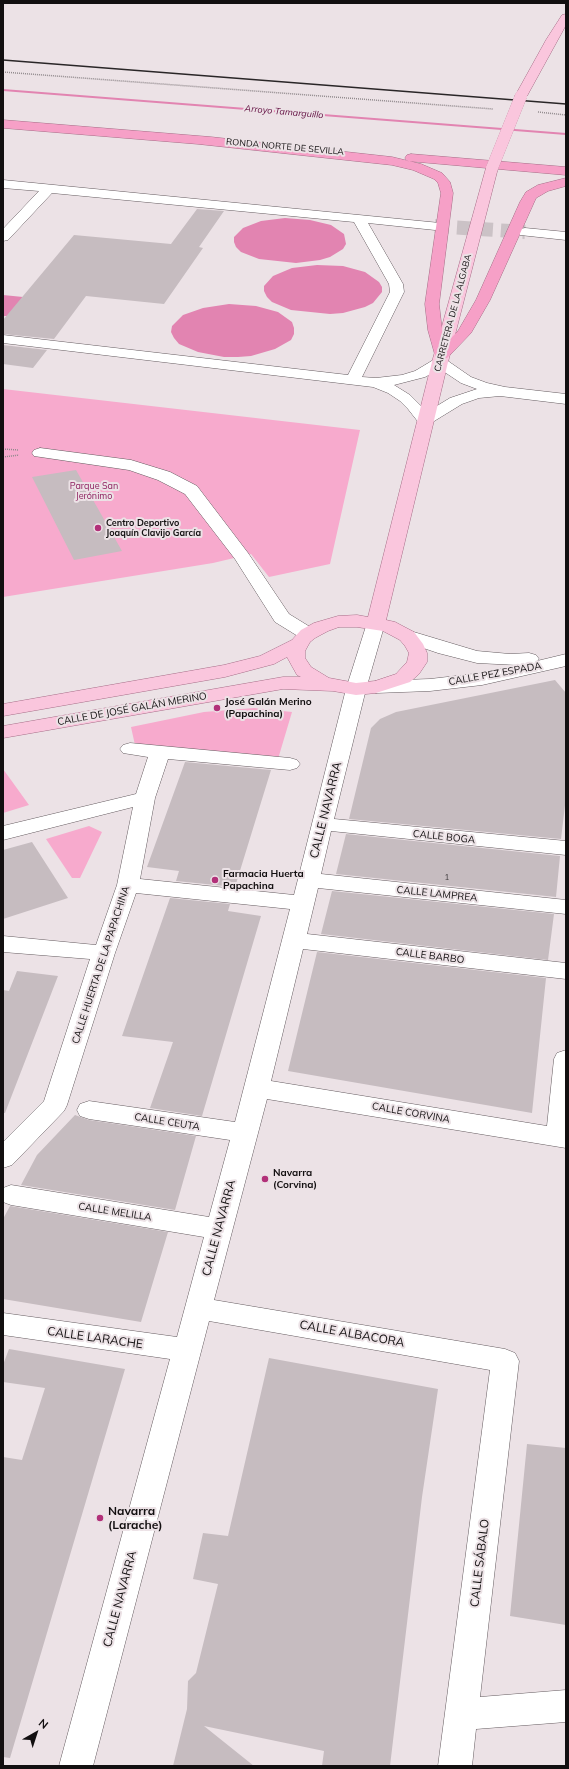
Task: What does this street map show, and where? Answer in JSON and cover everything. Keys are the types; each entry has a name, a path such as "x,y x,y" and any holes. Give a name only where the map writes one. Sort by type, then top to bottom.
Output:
{"highway":[{"name":"RONDA NORTE DE SEVILLA","path":"3,116 357,145"},
{"name":"RONDA NORTE DE SEVILLA","path":"3,124 566,171"},
{"path":"198,140 392,161 417,167 438,176 444,182 447,193 432,304 435,330 441,358"},
{"path":"403,149 566,162"},
{"path":"441,358 464,333 483,300 526,202 531,195 542,188 566,182"}],"main road":[{"name":"CARRETERA DE LA ALGABA","path":"376,623 385,580 425,420 492,168 521,96 551,40 566,17"},
{"path":"329,624 350,615 361,608 369,601 385,580"},
{"path":"329,624 347,621 376,623 393,628 407,636 414,644 418,653 417,662 412,670 397,681 366,688"},
{"name":"CALLE DE JOSÉ GALÁN MERINO","path":"3,710 225,671 267,660 329,624"},
{"path":"303,639 296,651 296,658 304,671 322,682 333,686"},
{"name":"CALLE DE JOSÉ GALÁN MERINO","path":"3,732 283,683 366,688"}],"street":[{"path":"3,184 359,220 435,226"},
{"path":"3,237 49,188"},
{"path":"353,380 398,292 396,284 359,220"},
{"path":"525,232 562,231"},
{"path":"3,339 376,383 393,390 405,398 414,406 425,420 456,400 477,394 505,392"},
{"path":"376,383 404,379 420,374 441,358 466,380 505,392 566,399"},
{"path":"40,453 131,466 164,476 192,490 242,557 282,618 303,639"},
{"name":"CALLE NAVARRA","path":"76,1766 257,1088 322,824 366,688 376,623"},
{"name":"CALLE PEZ ESPADA","path":"407,636 445,649 477,657 510,660 566,656"},
{"name":"CALLE PEZ ESPADA","path":"366,688 430,685 482,679 566,660"},
{"path":"130,749 290,764"},
{"name":"CALLE HUERTA DE LA PAPACHINA","path":"3,1158 74,1108 104,954 128,885 145,798 160,751"},
{"path":"3,833 145,798"},
{"name":"CALLE BOGA","path":"322,824 566,848"},
{"name":"CALLE LAMPREA","path":"308,880 566,907"},
{"path":"128,885 302,903"},
{"name":"CALLE BARBO","path":"293,940 566,972"},
{"path":"3,944 104,954"},
{"path":"562,1139 566,1059"},
{"name":"CALLE CORVINA","path":"257,1088 562,1139"},
{"name":"CALLE CEUTA","path":"74,1108 244,1133"},
{"name":"CALLE MELILLA","path":"11,1195 219,1229"},
{"name":"CALLE ALBACORA","path":"198,1308 505,1361"},
{"name":"CALLE LARACHE","path":"3,1324 187,1350"},
{"name":"CALLE SÁBALO","path":"454,1766 505,1361"},
{"path":"461,1714 566,1706"}],"path":[{"path":"3,72 495,109"},
{"path":"534,112 566,115"}],"green space":[{"name":"Parque San Jerónimo","path":"3,389 360,430 330,564 269,577 251,554 213,563 3,597"},
{"path":"254,708 292,712 278,759 135,745 131,727 204,712"},
{"path":"3,769 11,780 29,805 3,813"},
{"path":"89,826 102,832 80,878 72,878 46,839"}],"shaded area":[{"path":"285,218 310,220 331,225 344,234 346,244 343,249 330,257 320,260 296,263 259,259 241,252 236,247 234,237 243,228 261,221"},
{"path":"317,265 343,266 365,272 379,282 382,287 382,292 373,303 365,307 343,313 330,314 291,310 272,302 267,297 264,291 264,286 273,276 292,268"},
{"path":"3,295 23,297 12,316 3,316"},
{"path":"229,304 256,306 278,312 292,322 294,334 291,340 275,349 251,356 224,357 198,352 179,344 174,338 171,332 172,326 183,315 203,308"}],"building":[{"path":"197,209 224,211 199,247 203,248 164,304 86,296 54,339 3,334 3,320 74,235 171,244"},
{"path":"3,345 47,350 33,368 3,364"},
{"path":"76,470 122,551 74,560 32,477"},
{"path":"555,680 566,693 566,797 561,839 349,819 371,728 380,719 396,712"},
{"path":"185,762 271,770 235,887 176,881 179,871 147,867"},
{"path":"346,834 560,856 556,897 336,874"},
{"path":"32,842 68,898 3,919 3,850"},
{"path":"332,891 554,914 548,960 321,934"},
{"path":"170,898 230,904 228,911 261,916 202,1116 150,1108 173,1042 122,1036"},
{"path":"317,952 546,978 532,1113 288,1071"},
{"path":"17,971 58,976 5,1113 3,1113 3,990 9,991"},
{"path":"75,1115 89,1120 196,1136 175,1210 21,1185 37,1155"},
{"path":"10,1206 168,1232 141,1322 3,1299 3,1219"},
{"path":"9,1349 125,1369 10,1758 3,1757 3,1457 22,1460 45,1388 3,1382 3,1365"},
{"path":"269,1358 438,1389 422,1497 390,1766 322,1766 324,1751 204,1726 254,1766 173,1766 187,1709 188,1681 196,1673 218,1584 193,1579 203,1533 228,1536"},
{"path":"527,1444 566,1448 566,1625 510,1616"}],"waterway":[{"name":"Arroyo Tamarguillo","path":"3,90 566,134"}],"tunnel":[{"path":"435,226 525,232"}],"railway":[{"path":"3,60 566,104"}],"place":[{"name":"Centro Deportivo Joaquín Clavijo García","path":"98,528"},
{"name":"José Galán Merino (Papachina)","path":"217,708"},
{"name":"Farmacia Huerta Papachina","path":"215,880"},
{"name":"Navarra (Corvina)","path":"265,1179"},
{"name":"Navarra (Larache)","path":"100,1518"}]}
